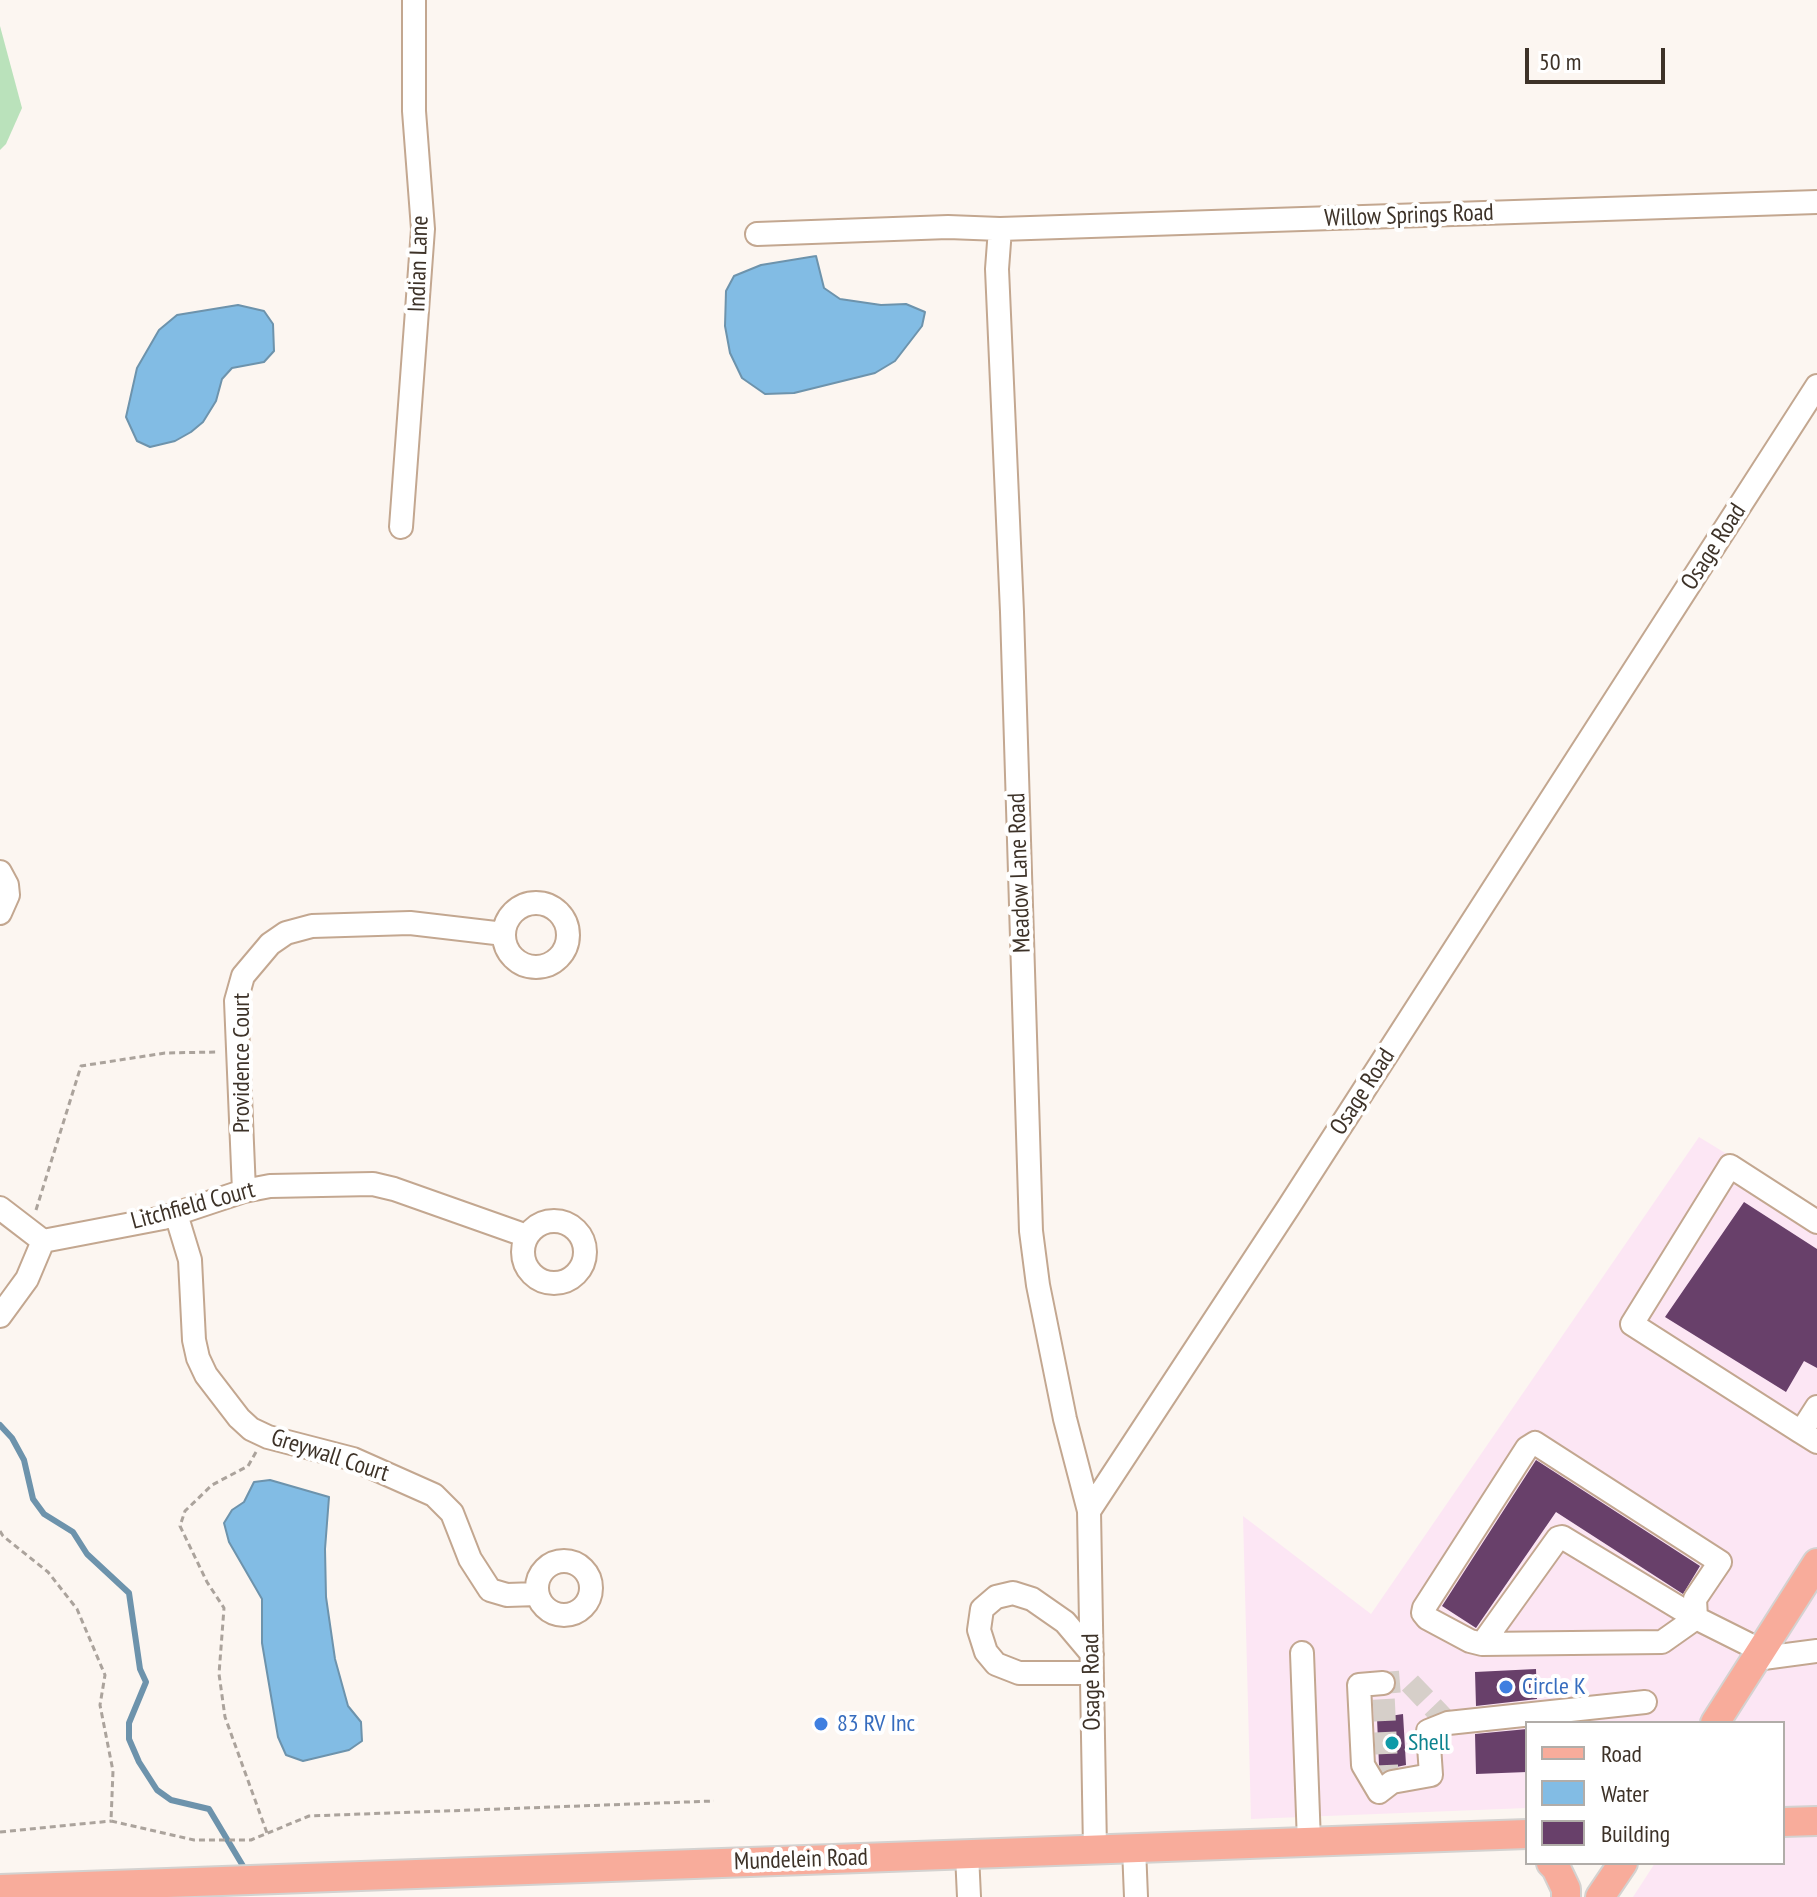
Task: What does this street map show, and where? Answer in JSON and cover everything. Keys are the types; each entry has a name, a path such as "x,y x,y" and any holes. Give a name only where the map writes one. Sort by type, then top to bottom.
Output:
{"main road":[{"path":"1731,1711 1759,1655 1817,1563"},
{"name":"Mundelein Road","path":"0,1889 1525,1834"},
{"path":"1484,1836 1525,1849"},
{"path":"1553,1865 1561,1878 1566,1897"},
{"path":"1600,1897 1622,1865"}],"street":[{"name":"Indian Lane","path":"401,527 423,229 414,111 414,0"},
{"name":"Willow Springs Road","path":"757,234 1817,202"},
{"name":"Meadow Lane Road","path":"1000,229 997,269 1012,612 1031,1231 1038,1285 1065,1419 1089,1511"},
{"name":"Osage Road","path":"1095,1849 1089,1511 1296,1196 1817,386"},
{"path":"0,872 8,895 0,913"},
{"name":"Providence Court","path":"244,1191 236,1001 243,976 270,944 286,933 312,926 410,923 504,934"},
{"path":"1817,1222 1730,1166 1632,1324 1809,1437 1817,1407"},
{"name":"Litchfield Court","path":"36,1236 176,1214 244,1191 270,1186 373,1184 527,1236"},
{"path":"0,1208 36,1236 27,1279 0,1316"},
{"name":"Greywall Court","path":"176,1214 190,1260 194,1340 198,1358 206,1375 239,1418 251,1429 266,1435 353,1459 434,1495 452,1513 470,1559 490,1590 507,1595 537,1594"},
{"path":"1535,1443 1720,1562 1695,1599 1696,1618 1662,1642 1482,1644 1470,1641 1423,1613 1527,1448 1535,1443"},
{"path":"1482,1644 1558,1538 1562,1537 1759,1655 1817,1651"},
{"path":"1013,1593 1032,1599 1065,1622 1092,1664 1019,1673 996,1664 986,1652 979,1630 982,1609 996,1597 1013,1593"},
{"path":"1302,1653 1309,1842"},
{"path":"1383,1683 1359,1685 1363,1765 1379,1792 1392,1782 1431,1775 1428,1731 1448,1723 1645,1702"},
{"path":"1134,1848 1136,1897"},
{"path":"967,1854 969,1897"}],"path":[{"path":"36,1236 81,1066 165,1053 238,1052"},
{"path":"266,1435 248,1466 212,1485 185,1511 180,1526 207,1582 224,1608 219,1674 225,1717 267,1833"},
{"path":"0,1531 48,1572 77,1609 105,1675 100,1705 113,1771 111,1821"},
{"path":"0,1832 111,1821 194,1840 251,1840 309,1816 714,1801"}],"shaded area":[{"path":"1699,1137 1817,1209 1817,1897 1633,1897 1654,1865 1785,1865 1785,1721 1525,1721 1525,1808 1251,1819 1243,1516 1371,1614"}],"green space":[{"path":"0,26 22,108 6,144 0,150"}],"water":[{"path":"816,256 824,288 840,299 881,305 906,304 925,312 922,326 895,361 875,373 794,393 765,394 742,378 730,353 725,326 726,291 734,276 761,265"},
{"path":"238,305 264,311 273,324 274,351 264,362 232,368 222,379 216,401 203,422 191,432 175,441 150,447 137,441 126,417 137,368 159,330 177,315"},
{"path":"270,1480 329,1497 325,1549 326,1597 335,1659 348,1706 361,1722 362,1741 349,1750 303,1761 286,1755 278,1737 262,1643 262,1599 229,1542 224,1523 232,1510 244,1502 254,1482"}],"building":[{"path":"1744,1202 1817,1249 1817,1368 1804,1361 1786,1392 1665,1317"},
{"path":"1536,1460 1700,1566 1683,1594 1556,1512 1476,1628 1442,1606"},
{"path":"1536,1669 1537,1699 1476,1706 1475,1672"},
{"name":"Shell","path":"1403,1714 1406,1765 1382,1770 1379,1765 1377,1718"},
{"path":"1525,1729 1525,1772 1476,1774 1475,1734"}],"waterway":[{"path":"0,1425 12,1438 24,1460 33,1499 44,1514 73,1532 87,1554 129,1593 140,1669 146,1682 129,1723 129,1739 139,1762 157,1790 171,1800 209,1809 246,1871"}],"tunnel":[{"path":"1388,1787 1383,1683 1408,1681 1448,1723"}],"place":[{"name":"Circle K","path":"1506,1687"},
{"name":"83 RV Inc","path":"821,1724"},
{"name":"Shell","path":"1392,1743"}]}
